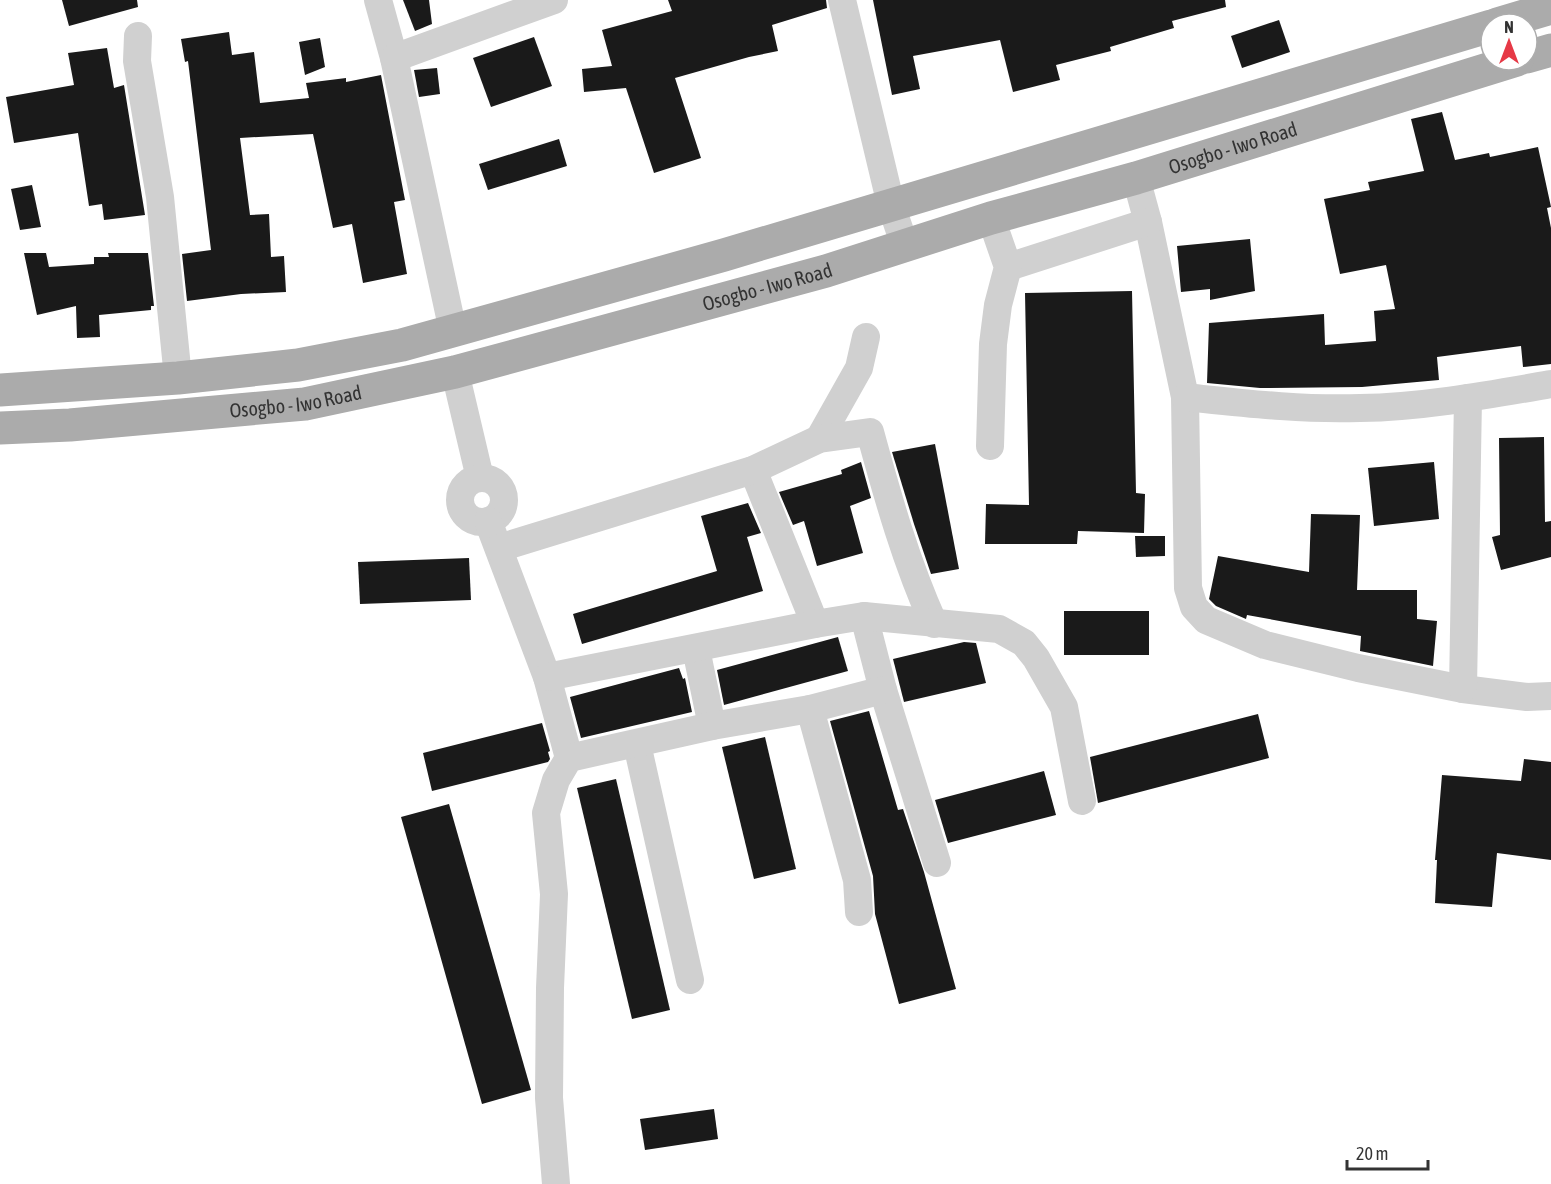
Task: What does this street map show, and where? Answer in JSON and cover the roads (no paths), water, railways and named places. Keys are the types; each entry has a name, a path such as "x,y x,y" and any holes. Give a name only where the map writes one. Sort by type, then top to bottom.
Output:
{"main road":[{"name":"Osogbo - Iwo Road","path":"0,390 178,378 298,365 402,345 891,206 1479,30"},
{"name":"Osogbo - Iwo Road","path":"0,428 70,425 305,404 455,372 826,271 991,218 1136,178 1479,72"}],"street":[{"path":"378,0 394,58 453,331"},
{"path":"394,58 554,0"},
{"path":"842,0 891,206 905,246"},
{"path":"138,36 137,61 160,196 178,378"},
{"path":"1136,178 1148,222 1185,397 1188,588 1194,607 1206,620 1265,645 1358,669 1527,698 1551,696"},
{"path":"990,446 993,344 998,304 1008,267 991,218"},
{"path":"1008,267 1148,222"},
{"path":"819,439 859,368 866,337"},
{"path":"455,372 480,478 466,485 460,498 461,506 468,517 488,521 547,677 569,758 556,780 546,813 554,894 549,1098 556,1184"},
{"path":"1185,397 1271,406 1360,408 1468,398 1551,384"},
{"path":"1463,688 1468,398"},
{"path":"499,548 753,470 819,439 870,432 914,579 934,624"},
{"path":"753,470 815,624"},
{"path":"864,616 883,690 937,862"},
{"path":"547,677 864,616 999,629 1024,643 1036,658 1064,707 1082,801"},
{"path":"696,649 712,726"},
{"path":"569,758 712,726 810,709 883,690"},
{"path":"810,709 857,880 858,912"},
{"path":"637,744 690,980"}]}
